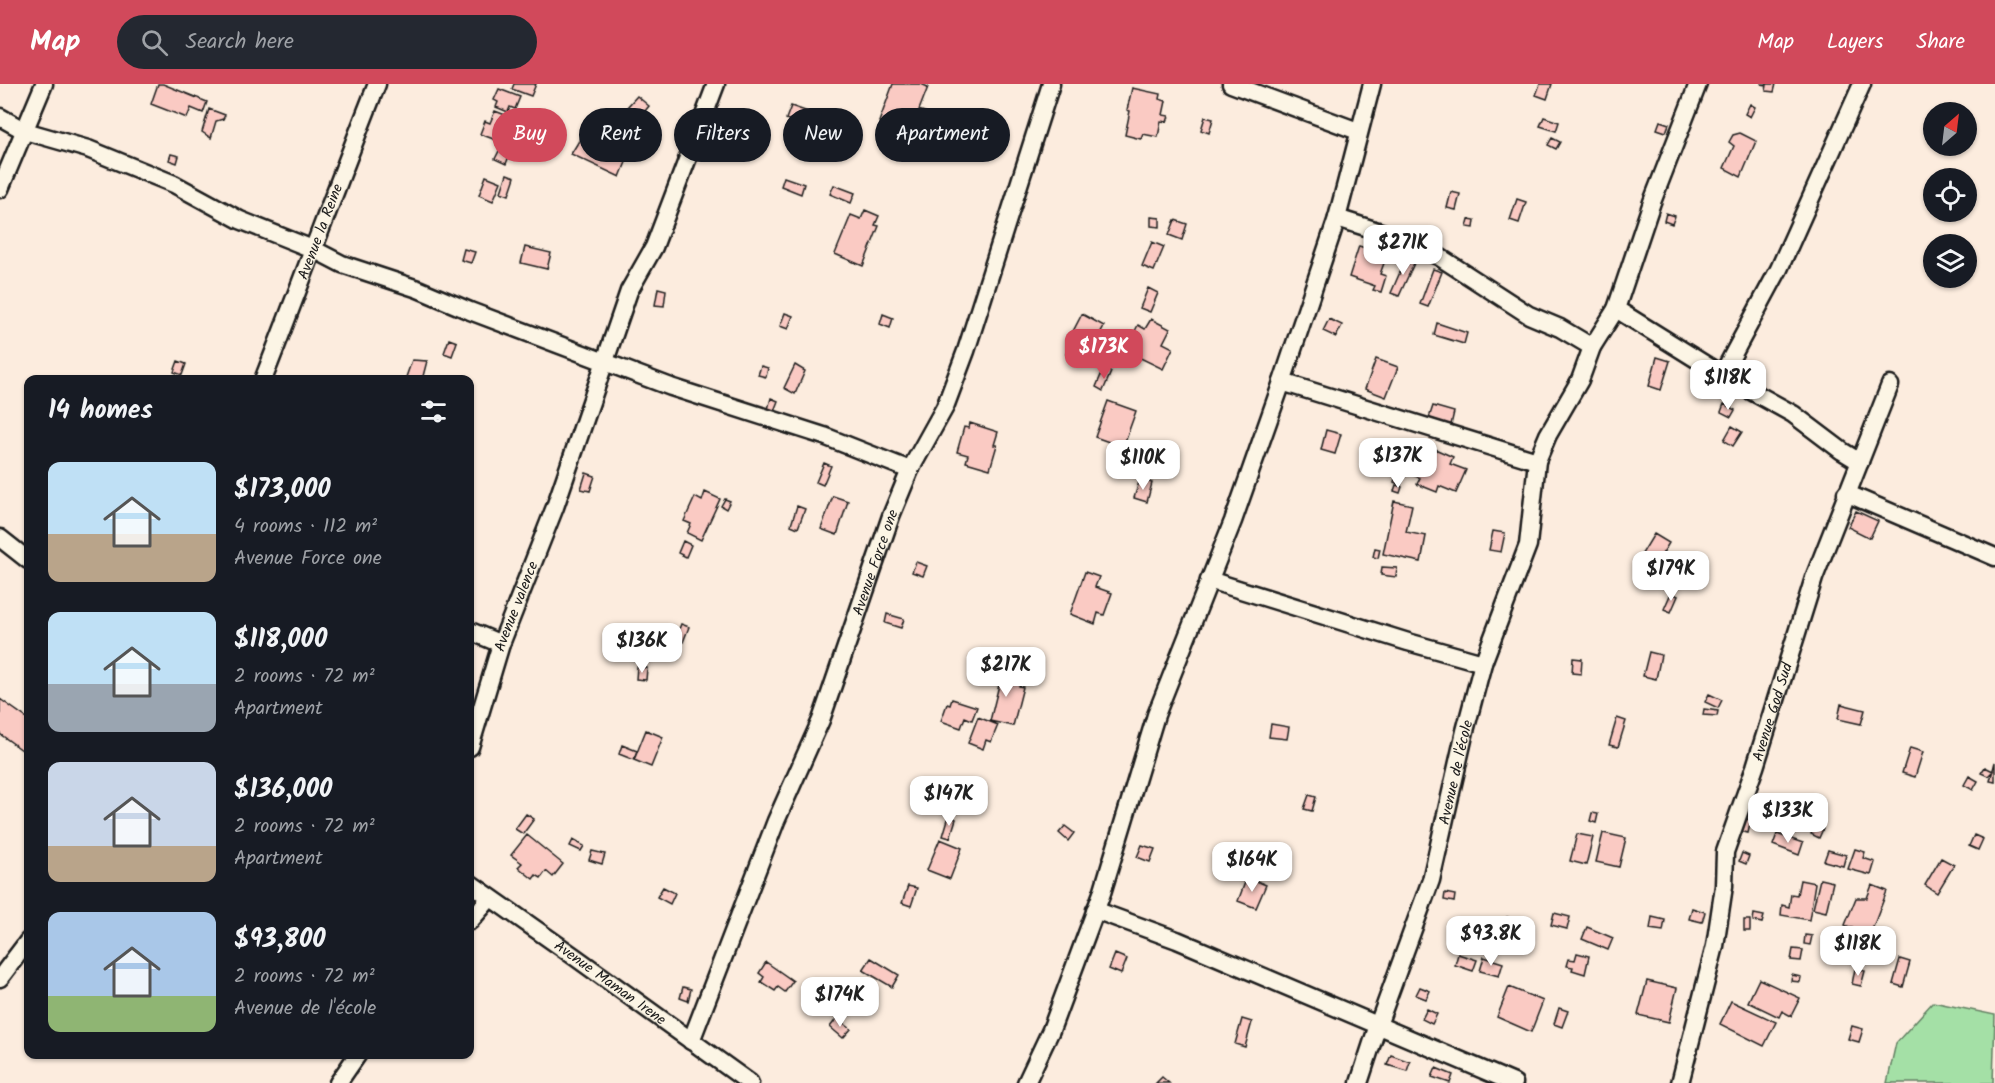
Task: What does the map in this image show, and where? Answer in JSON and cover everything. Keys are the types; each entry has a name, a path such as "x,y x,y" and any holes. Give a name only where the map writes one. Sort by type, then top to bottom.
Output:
{"street":[{"path":"0,189 44,84"},
{"name":"Avenue la Reine","path":"265,375 377,84"},
{"name":"Avenue valence","path":"474,734 501,644 555,507 629,291 664,225 716,84"},
{"name":"Avenue Force one","path":"691,1041 776,821 821,720 862,596 910,470 945,407 966,351 1051,84"},
{"path":"1231,84 1359,131"},
{"path":"1026,1083 1051,1030 1095,910 1128,812 1156,715 1233,521 1282,382 1337,218 1372,84"},
{"name":"Avenue de l'école","path":"1359,1083 1431,880 1483,663 1528,545 1537,460 1548,435 1580,380 1592,347 1616,309 1652,202 1698,84"},
{"path":"1722,375 1779,269 1862,84"},
{"path":"0,117 25,131 68,142 174,184 240,220 315,250 342,264 418,289 605,363 824,436 910,470"},
{"path":"1337,218 1407,240 1438,256 1529,315 1560,328 1592,347"},
{"path":"1616,309 1722,375 1792,414 1860,462"},
{"path":"1282,382 1537,460"},
{"name":"Avenue God Sud","path":"1680,1083 1715,946 1724,886 1725,852 1755,767 1814,578 1890,385"},
{"path":"1846,493 1995,557"},
{"path":"0,538 24,557"},
{"path":"1209,580 1483,663"},
{"path":"474,633 501,644"},
{"name":"Avenue Maman Irene","path":"474,887 744,1081"},
{"path":"474,916 490,898"},
{"path":"1095,910 1177,940 1514,1083"},
{"path":"0,978 24,945"},
{"path":"338,1083 355,1059"}],"green space":[{"path":"1933,1002 1995,1015 1993,1083 1887,1083 1896,1043"}],"building":[{"path":"158,84 207,102 203,113 191,108 187,118 151,104"},
{"path":"514,84 536,84 531,96 512,89"},
{"path":"893,84 921,84 928,87 920,108 884,108"},
{"path":"1540,84 1552,84 1547,99 1536,95"},
{"path":"1761,84 1776,84 1774,92 1766,91 1767,85"},
{"path":"1132,88 1160,94 1159,99 1166,101 1163,115 1169,116 1167,122 1161,121 1158,137 1143,134 1141,139 1125,135"},
{"path":"499,89 520,97 515,108 498,108 496,107 498,102 494,100"},
{"path":"637,96 649,106 647,108 631,108 628,106"},
{"path":"1750,104 1755,107 1750,117 1745,114"},
{"path":"209,109 225,115 223,119 216,121 211,138 202,132"},
{"path":"1205,117 1213,119 1209,133 1201,130"},
{"path":"1544,117 1559,122 1556,131 1540,126"},
{"path":"492,118 492,138 480,134 485,121 490,123"},
{"path":"1660,121 1669,124 1666,132 1657,129"},
{"path":"1740,133 1756,141 1741,177 1724,168 1734,146 1729,142 1733,135"},
{"path":"1552,138 1560,142 1556,149 1548,145"},
{"path":"579,141 579,158 571,154"},
{"path":"171,154 179,156 177,163 169,160"},
{"path":"588,162 626,162 620,177"},
{"path":"507,174 515,177 509,195 501,192"},
{"path":"486,176 501,182 493,201 479,195"},
{"path":"784,177 804,184 801,194 781,186"},
{"path":"834,185 855,193 851,203 830,194"},
{"path":"1451,192 1460,194 1456,210 1447,208"},
{"path":"1517,199 1526,202 1519,223 1510,220"},
{"path":"865,210 879,216 875,225 879,226 863,266 835,254 851,215 861,219"},
{"path":"1666,213 1675,216 1672,224 1664,221"},
{"path":"1151,217 1160,218 1160,227 1151,226"},
{"path":"1469,219 1475,220 1474,228 1467,227"},
{"path":"1175,220 1187,224 1182,240 1169,235"},
{"path":"1152,242 1164,247 1154,271 1142,266"},
{"path":"1359,246 1387,255 1380,274 1386,276 1381,292 1373,290 1375,286 1349,277"},
{"path":"525,247 551,253 547,269 521,263"},
{"path":"464,249 475,252 471,263 461,260"},
{"path":"1407,256 1416,259 1399,296 1391,293"},
{"path":"1433,269 1442,272 1428,307 1420,304"},
{"path":"658,288 666,290 664,306 655,305"},
{"path":"1148,288 1158,293 1150,312 1140,308"},
{"path":"785,313 793,316 788,329 780,326"},
{"path":"883,314 893,318 890,328 880,324"},
{"path":"1082,314 1104,326 1084,363 1066,354 1072,343 1068,341"},
{"path":"1151,319 1170,329 1163,343 1173,348 1163,369 1132,354 1138,342 1131,339 1138,325 1145,329"},
{"path":"1329,319 1342,325 1336,337 1323,331"},
{"path":"1437,323 1467,333 1464,344 1434,335"},
{"path":"449,339 457,342 452,356 444,353"},
{"path":"1657,357 1670,361 1661,390 1649,386"},
{"path":"1376,359 1398,367 1386,397 1365,389"},
{"path":"412,360 427,361 423,375 407,375"},
{"path":"178,361 186,364 182,375 174,372"},
{"path":"795,365 805,371 795,394 784,388"},
{"path":"761,366 768,368 766,377 758,375"},
{"path":"1104,368 1111,372 1103,391 1096,387"},
{"path":"1703,380 1713,385 1709,393 1700,388"},
{"path":"771,398 778,401 774,411 768,409"},
{"path":"1108,401 1136,411 1123,447 1095,437"},
{"path":"1724,404 1735,410 1731,417 1721,412"},
{"path":"1433,406 1454,412 1451,425 1429,418"},
{"path":"970,423 998,432 990,469 966,462 968,455 957,452 964,427 969,428"},
{"path":"1732,426 1742,432 1733,446 1724,440"},
{"path":"1326,430 1341,434 1335,454 1321,450"},
{"path":"1435,449 1453,457 1450,464 1466,470 1456,493 1439,486 1437,492 1417,484 1420,478 1413,475 1422,454 1431,457"},
{"path":"1401,461 1409,464 1405,476 1396,473"},
{"path":"824,463 831,466 823,485 816,482"},
{"path":"586,473 595,476 590,491 581,489"},
{"path":"1396,475 1403,478 1401,485 1394,482"},
{"path":"1140,479 1152,483 1147,502 1134,498"},
{"path":"1396,485 1402,487 1400,493 1394,491"},
{"path":"705,492 720,499 701,540 687,533 691,524 684,521 695,497 702,501"},
{"path":"833,496 848,501 837,535 821,529"},
{"path":"725,499 730,501 726,509 721,506"},
{"path":"1394,501 1412,505 1406,532 1426,536 1421,562 1383,554"},
{"path":"797,506 805,509 798,528 791,525"},
{"path":"1856,511 1878,521 1870,538 1848,527"},
{"path":"1493,531 1505,533 1501,552 1489,550"},
{"path":"1654,534 1669,543 1652,571 1637,562"},
{"path":"683,541 691,545 686,557 678,553"},
{"path":"1375,548 1380,549 1378,558 1373,557"},
{"path":"1681,557 1689,561 1683,574 1675,571"},
{"path":"916,562 927,566 923,576 912,572"},
{"path":"1382,567 1397,568 1396,577 1381,575"},
{"path":"1085,572 1099,577 1095,587 1112,593 1104,615 1098,613 1095,624 1070,614"},
{"path":"1671,593 1678,596 1671,612 1664,609"},
{"path":"887,614 904,619 901,628 885,623"},
{"path":"681,624 689,627 683,642 675,639"},
{"path":"1649,652 1661,655 1656,679 1643,676"},
{"path":"1573,658 1582,659 1581,674 1572,673"},
{"path":"637,667 647,668 646,680 636,679"},
{"path":"996,670 1022,676 1019,686 1023,687 1013,726 990,721 999,685 992,683"},
{"path":"1709,694 1722,700 1718,708 1705,702"},
{"path":"0,699 24,716 22,750 0,734"},
{"path":"952,699 977,707 972,720 965,717 961,728 941,721 947,704 950,705"},
{"path":"1841,704 1865,710 1861,724 1838,719"},
{"path":"1704,709 1718,711 1717,716 1703,715"},
{"path":"978,717 998,725 991,742 986,740 983,749 968,743"},
{"path":"1617,718 1626,721 1618,747 1609,745"},
{"path":"1271,724 1289,727 1287,739 1269,737"},
{"path":"646,730 663,737 651,767 634,760"},
{"path":"622,745 637,751 634,760 619,754"},
{"path":"1910,748 1923,752 1915,777 1902,773"},
{"path":"1995,762 1995,782 1990,781"},
{"path":"1985,767 1993,771 1988,776 1981,773"},
{"path":"1969,776 1978,781 1973,790 1964,785"},
{"path":"958,786 967,788 963,806 954,804"},
{"path":"1309,795 1316,797 1312,811 1304,809"},
{"path":"1592,813 1598,814 1596,823 1590,821"},
{"path":"526,814 534,819 523,834 515,829"},
{"path":"949,816 956,819 950,838 943,836"},
{"path":"1741,818 1751,820 1748,833 1739,831"},
{"path":"1756,820 1764,821 1764,829 1755,828"},
{"path":"1065,826 1074,833 1068,841 1059,833"},
{"path":"1815,826 1823,829 1819,838 1811,834"},
{"path":"1603,833 1626,838 1619,867 1596,862"},
{"path":"1577,834 1593,837 1586,865 1570,861"},
{"path":"1777,834 1803,843 1799,855 1773,845"},
{"path":"527,835 563,864 553,877 546,871 541,878 536,875 533,879 518,867 522,863 511,855"},
{"path":"1974,835 1983,839 1978,850 1969,846"},
{"path":"940,839 962,848 950,879 927,870"},
{"path":"573,840 584,846 581,851 570,846"},
{"path":"1142,845 1155,849 1150,862 1137,857"},
{"path":"1855,849 1865,852 1863,858 1875,862 1871,875 1848,869"},
{"path":"1828,850 1846,855 1843,866 1824,861"},
{"path":"592,851 605,854 602,864 589,860"},
{"path":"1742,853 1749,856 1746,864 1739,861"},
{"path":"1941,858 1954,865 1937,893 1925,885"},
{"path":"1247,877 1266,885 1256,908 1238,901"},
{"path":"1820,879 1833,882 1826,912 1813,909"},
{"path":"1800,880 1815,883 1809,920 1781,915 1782,905 1789,907 1791,894 1797,895"},
{"path":"1872,885 1887,891 1870,935 1845,925 1856,898 1867,898"},
{"path":"908,886 917,888 911,906 902,903"},
{"path":"663,887 675,893 670,904 657,897"},
{"path":"1445,893 1455,895 1454,902 1444,900"},
{"path":"1692,908 1705,912 1702,922 1689,919"},
{"path":"1554,913 1570,917 1567,929 1551,925"},
{"path":"1754,914 1764,916 1762,923 1753,921"},
{"path":"1507,917 1515,920 1511,929 1503,927"},
{"path":"1652,917 1665,920 1663,931 1650,929"},
{"path":"1744,920 1750,920 1750,931 1744,931"},
{"path":"1587,927 1613,938 1608,950 1582,939"},
{"path":"1805,935 1812,936 1810,945 1804,944"},
{"path":"1838,935 1863,941 1858,957 1833,951"},
{"path":"1470,939 1478,941 1476,950 1468,948"},
{"path":"1793,949 1803,950 1801,961 1791,960"},
{"path":"1577,953 1589,956 1585,974 1567,966 1569,959 1575,960"},
{"path":"1115,954 1127,959 1121,974 1109,969"},
{"path":"1458,954 1477,960 1473,971 1455,965"},
{"path":"1484,957 1503,963 1499,976 1480,971"},
{"path":"871,958 899,975 892,987 863,970"},
{"path":"1900,959 1910,962 1903,987 1893,984"},
{"path":"766,962 793,981 785,992 778,987 775,991 761,982 764,977 759,973"},
{"path":"1855,969 1865,971 1861,986 1852,984"},
{"path":"1792,975 1801,977 1800,982 1791,981"},
{"path":"1759,979 1800,998 1791,1016 1782,1011 1779,1017 1748,1002"},
{"path":"1647,981 1677,988 1669,1022 1638,1015"},
{"path":"683,987 691,989 688,1001 680,998"},
{"path":"1420,987 1430,991 1426,999 1416,995"},
{"path":"1509,987 1543,1001 1531,1032 1497,1017"},
{"path":"1731,1001 1776,1022 1764,1046 1720,1024"},
{"path":"1559,1008 1568,1011 1562,1027 1554,1024"},
{"path":"1427,1009 1437,1014 1432,1024 1422,1019"},
{"path":"837,1018 851,1029 843,1038 830,1027"},
{"path":"1242,1019 1252,1022 1245,1047 1235,1044"},
{"path":"1852,1026 1863,1029 1859,1042 1848,1039"},
{"path":"1391,1055 1410,1062 1407,1071 1387,1065"},
{"path":"1436,1068 1453,1075 1450,1083 1432,1077"},
{"path":"1162,1077 1169,1083 1156,1083"}]}
